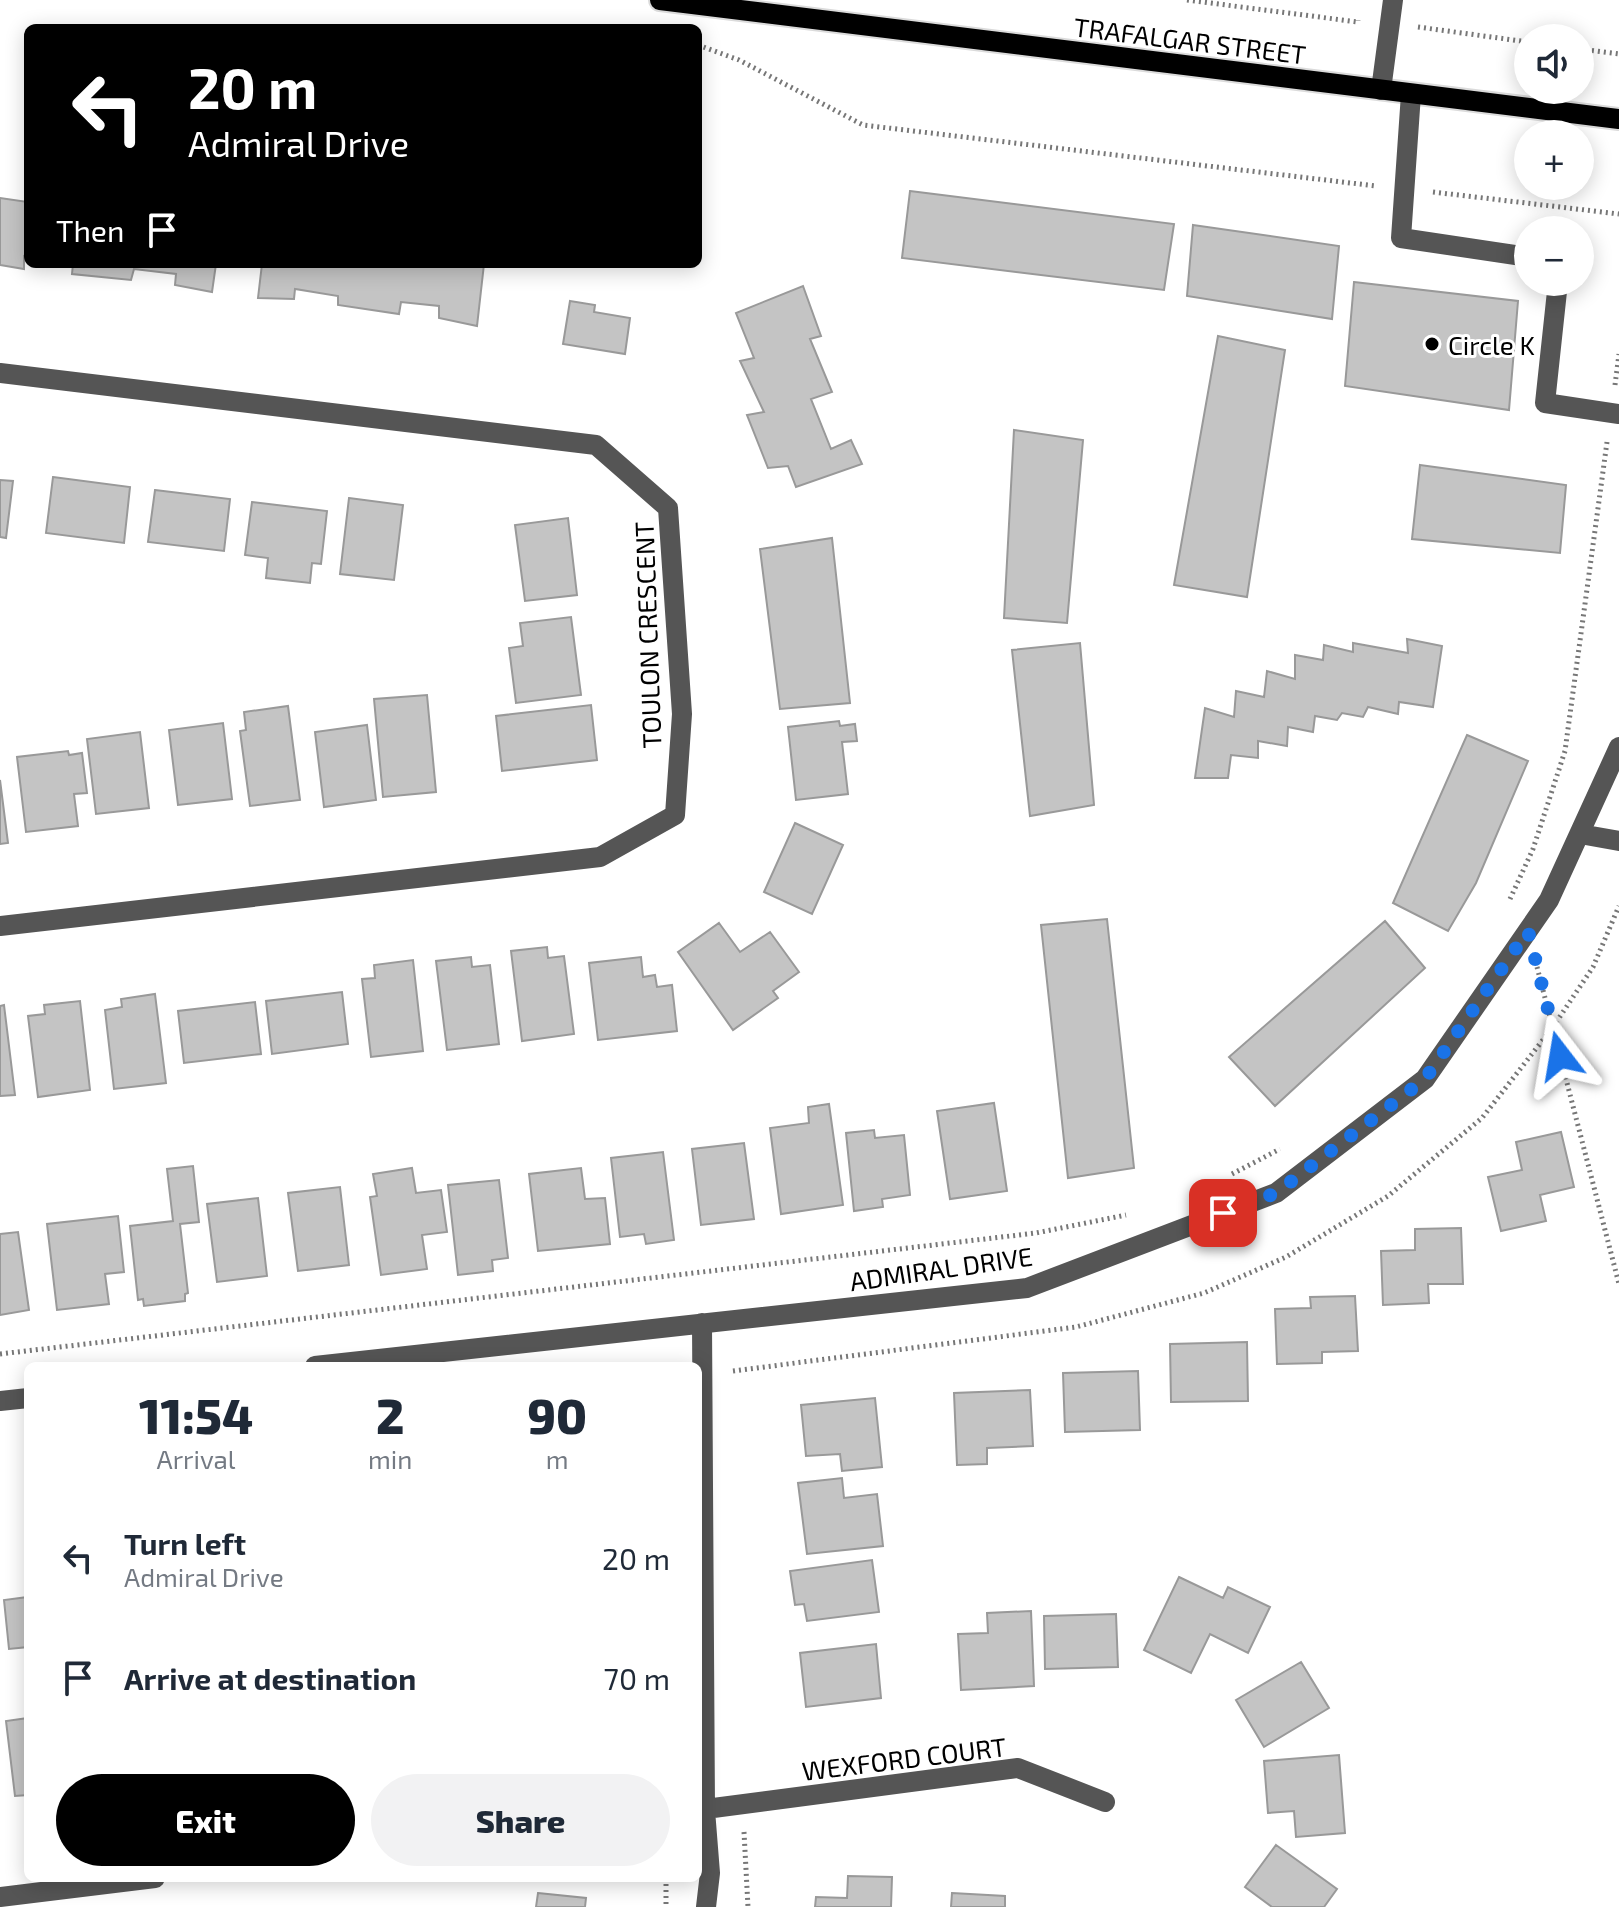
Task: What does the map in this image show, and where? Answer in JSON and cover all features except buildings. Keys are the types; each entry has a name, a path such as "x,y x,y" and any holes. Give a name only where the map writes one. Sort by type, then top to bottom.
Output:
{"main road":[{"name":"TRAFALGAR STREET","path":"660,0 1619,119"}],"street":[{"path":"1381,90 1393,0"},
{"path":"1411,94 1401,238 1514,255"},
{"path":"1556,296 1545,403 1615,413"},
{"name":"TOULON CRESCENT","path":"0,373 596,445 668,508 682,714 675,815 600,857 0,926"},
{"name":"ADMIRAL DRIVE","path":"351,1362 1027,1288 1276,1193 1425,1079 1549,900 1619,747"},
{"path":"1580,834 1619,841"},
{"path":"702,1323 702,1362"},
{"path":"0,1401 24,1398"},
{"name":"WEXFORD COURT","path":"702,1810 1018,1768 1105,1802"},
{"path":"702,1817 710,1873 706,1907"},
{"path":"0,1897 122,1882"}],"path":[{"path":"1187,0 1358,22"},
{"path":"1415,27 1514,40"},
{"path":"702,46 739,60 863,125 1619,214"},
{"path":"1594,51 1619,54"},
{"path":"1509,902 1533,849 1565,751 1615,413 1619,354"},
{"path":"724,1372 1076,1327 1204,1293 1286,1257 1388,1196 1482,1118 1553,1027 1593,967 1619,906"},
{"path":"1528,931 1619,1284"},
{"path":"1222,1180 1292,1142"},
{"path":"0,1354 1036,1233 1141,1212"},
{"path":"745,1836 748,1907"},
{"path":"666,1882 666,1907"}],"place":[{"name":"Circle K","path":"1432,344"}],"route":[{"path":"1223,1213 1276,1193 1425,1079 1528,931 1560,1056"}]}
